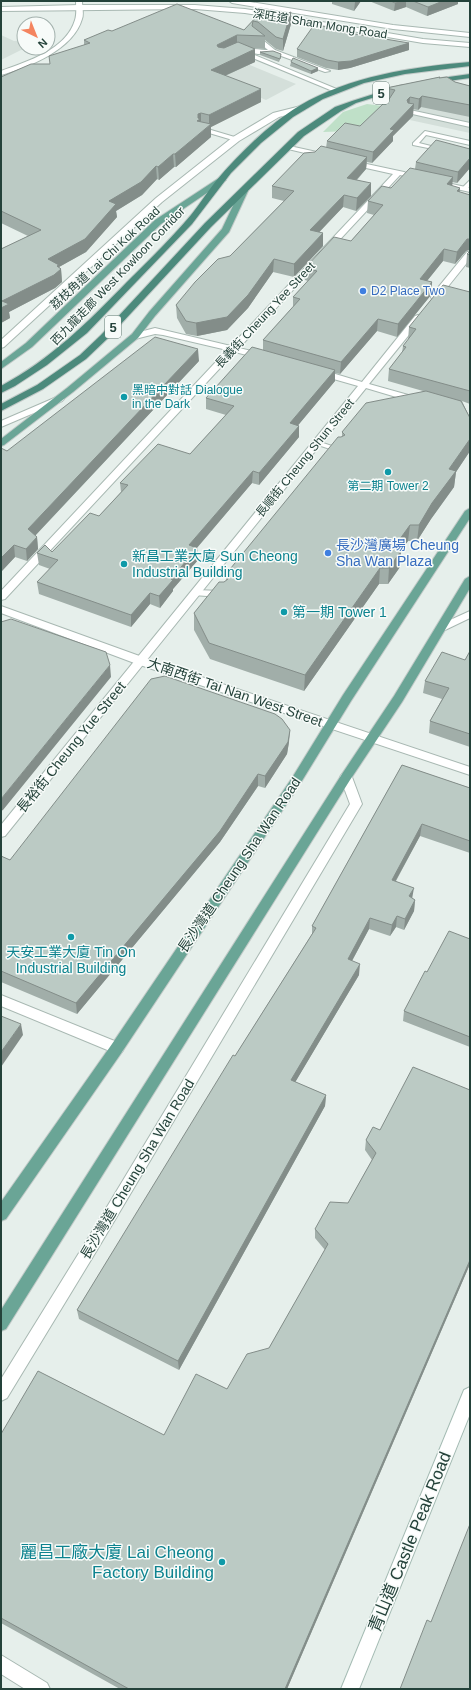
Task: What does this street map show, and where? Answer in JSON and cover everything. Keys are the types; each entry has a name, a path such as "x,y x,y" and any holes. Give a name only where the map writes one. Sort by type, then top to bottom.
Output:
{"highway":[{"name":"荔枝角道 Lai Chi Kok Road","path":"222,180 257,144 301,108 337,91 371,80 411,70 470,64"},
{"path":"427,82 470,76"},
{"name":"5","path":"1,408 40,387 83,357 104,337 208,225 312,125 338,109 374,95 412,85"},
{"name":"西九龍走廊 West Kowloon Corridor","path":"1,390 44,365 65,348 190,221 222,180"}],"main road":[{"name":"荔枝角道 Lai Chi Kok Road","path":"1,366 29,345 158,222 222,180"},
{"path":"1,443 59,399 135,336 152,314 226,230 244,191"},
{"name":"長沙灣道 Cheung Sha Wan Road","path":"1,1214 117,1048 296,781 330,724 470,511"},
{"path":"1,1324 346,776 398,699 470,579"}],"street":[{"name":"深旺道 Sham Mong Road","path":"232,1 393,27 470,35"},
{"name":"深旺道 Sham Mong Road","path":"1,10 79,4 195,7 245,12 423,41 470,45"},
{"path":"1,74 52,53 63,44 73,34 79,18 79,4"},
{"path":"235,51 337,91"},
{"name":"荔枝角道 Lai Chi Kok Road","path":"1,345 159,200 236,139 276,115 301,108"},
{"path":"288,147 332,157"},
{"path":"346,161 412,176"},
{"name":"長義街 Cheung Yee Street","path":"1,597 398,173"},
{"path":"428,180 468,187"},
{"name":"長順街 Cheung Shun Street","path":"141,661 470,254"},
{"path":"135,336 155,331 163,332 273,359"},
{"path":"308,369 426,402"},
{"path":"1,424 59,399"},
{"name":"大南西街 Tai Nan West Street","path":"1,609 141,661 470,771"},
{"path":"441,628 470,614"},
{"name":"長裕街 Cheung Yue Street","path":"1,833 141,661"},
{"name":"長沙灣道 Cheung Sha Wan Road","path":"1,1393 92,1245 356,804 346,776"},
{"path":"1,1000 117,1048"},
{"name":"青山道 Castle Peak Road","path":"350,1689 470,1395"},
{"path":"1,1664 41,1689"}],"lane":[{"path":"255,36 273,51 327,71"},
{"path":"235,51 273,51"},
{"path":"410,112 470,125"},
{"path":"202,129 236,139"},
{"path":"449,152 415,144 425,133 470,143"},
{"path":"317,443 339,450"},
{"path":"196,593 213,592 223,594"}],"shaded area":[{"path":"1,35 16,41 16,52 1,60"},
{"path":"121,40 211,49 296,84 266,100"},
{"path":"470,85 470,133 368,111 394,100"}],"green space":[{"path":"367,104 391,107 351,131 323,132 343,112"}],"building":[{"path":"413,1 443,1 428,7"},
{"path":"177,4 244,30 258,15 270,20 291,12 283,39 276,37 258,22 253,21 252,26 265,36 237,35 217,45 218,47 224,48 238,42 255,49 211,70 261,89 209,115 201,113 198,114 198,118 200,119 197,121 211,124 158,167 156,166 141,182 109,201 116,204 85,239 48,259 59,265 57,266 61,269 54,275 2,301 9,304 1,308 1,249 41,230 1,211 1,77 31,64 50,64 49,56 56,56 56,54 90,43 84,40 108,30 112,31"},
{"path":"314,25 339,28 337,31 409,43 351,61 338,62 327,60 297,49"},
{"path":"273,51 281,54 280,59 260,52"},
{"path":"293,58 318,68 311,71 291,62"},
{"path":"440,77 439,78 447,77 455,82 470,86 470,105 422,96 419,99 410,97 407,100 408,103 414,104 390,129 394,130 373,152 327,141 345,123 360,126 383,104 386,104 395,90 386,88"},
{"path":"436,140 470,149 470,158 458,172 416,162"},
{"path":"321,146 367,157 347,178 371,183 357,198 344,195 310,230 323,233 294,264 274,259 248,295 227,317 196,323 186,321 176,305 195,282 218,259 230,256 294,191 272,186 304,153 315,152"},
{"path":"410,168 453,177 447,184 460,188 457,191 470,195 470,239 467,239 457,252 444,249 420,279 432,282 398,324 378,319 341,362 263,340 300,299 293,297 317,271 305,268 334,237 351,241 383,205 368,201 382,186 391,188"},
{"path":"443,285 470,292 470,391 389,369 406,347 403,346 416,329 409,327"},
{"path":"155,337 198,349 28,529 37,537 26,549 14,545 1,558 1,448 7,451"},
{"path":"252,347 335,370 290,423 299,426 259,473 253,471 189,545 197,548 159,596 150,593 131,615 37,582 58,560 37,553 45,545 52,552 90,513 99,516 128,485 120,483 158,444 190,454 234,406 206,398"},
{"name":"長沙灣廣場 Cheung Sha Wan Plaza","path":"426,391 461,401 470,418 470,439 449,469 456,471 432,503 419,525 410,525 397,543 401,551 389,568 380,568 305,675 209,643 194,613 219,582 224,582 228,579 226,574 338,437 345,435 342,432 366,403"},
{"path":"11,619 106,652 110,665 1,799 1,622"},
{"path":"470,651 470,734 430,721 449,688 425,681 442,652 465,660"},
{"path":"165,676 275,714 282,719 290,730 288,742 265,776 258,774 220,831 76,1003 1,971 1,856 10,860 151,679"},
{"path":"402,765 470,788 470,841 422,824 392,880 414,888 409,896 415,900 405,919 397,916 392,925 370,918 348,959 360,964 291,1080 326,1095 178,1361 77,1310 233,1055 235,1056 316,928 312,926"},
{"path":"449,931 470,939 470,1037 404,1011 425,971 427,972"},
{"path":"1,1016 21,1024 1,1052"},
{"path":"413,1067 470,1090 470,1260 285,1689 129,1689 1,1618 1,1434 38,1371 164,1435 196,1374 227,1389 247,1354 269,1348 328,1244 315,1229 330,1202 348,1203 376,1153 366,1140 373,1127 380,1130"},
{"path":"470,1524 470,1689 400,1689 427,1620 431,1622"}],"place":[{"name":"D2 Place Two","path":"363,291"},
{"name":"黑暗中對話 Dialogue in the Dark","path":"124,397"},
{"name":"第二期 Tower 2","path":"388,472"},
{"name":"長沙灣廣場 Cheung Sha Wan Plaza","path":"328,553"},
{"name":"新昌工業大廈 Sun Cheong Industrial Building","path":"124,564"},
{"name":"第一期 Tower 1","path":"284,612"},
{"name":"天安工業大廈 Tin On Industrial Building","path":"71,937"},
{"name":"麗昌工廠大廈 Lai Cheong Factory Building","path":"222,1562"}]}
